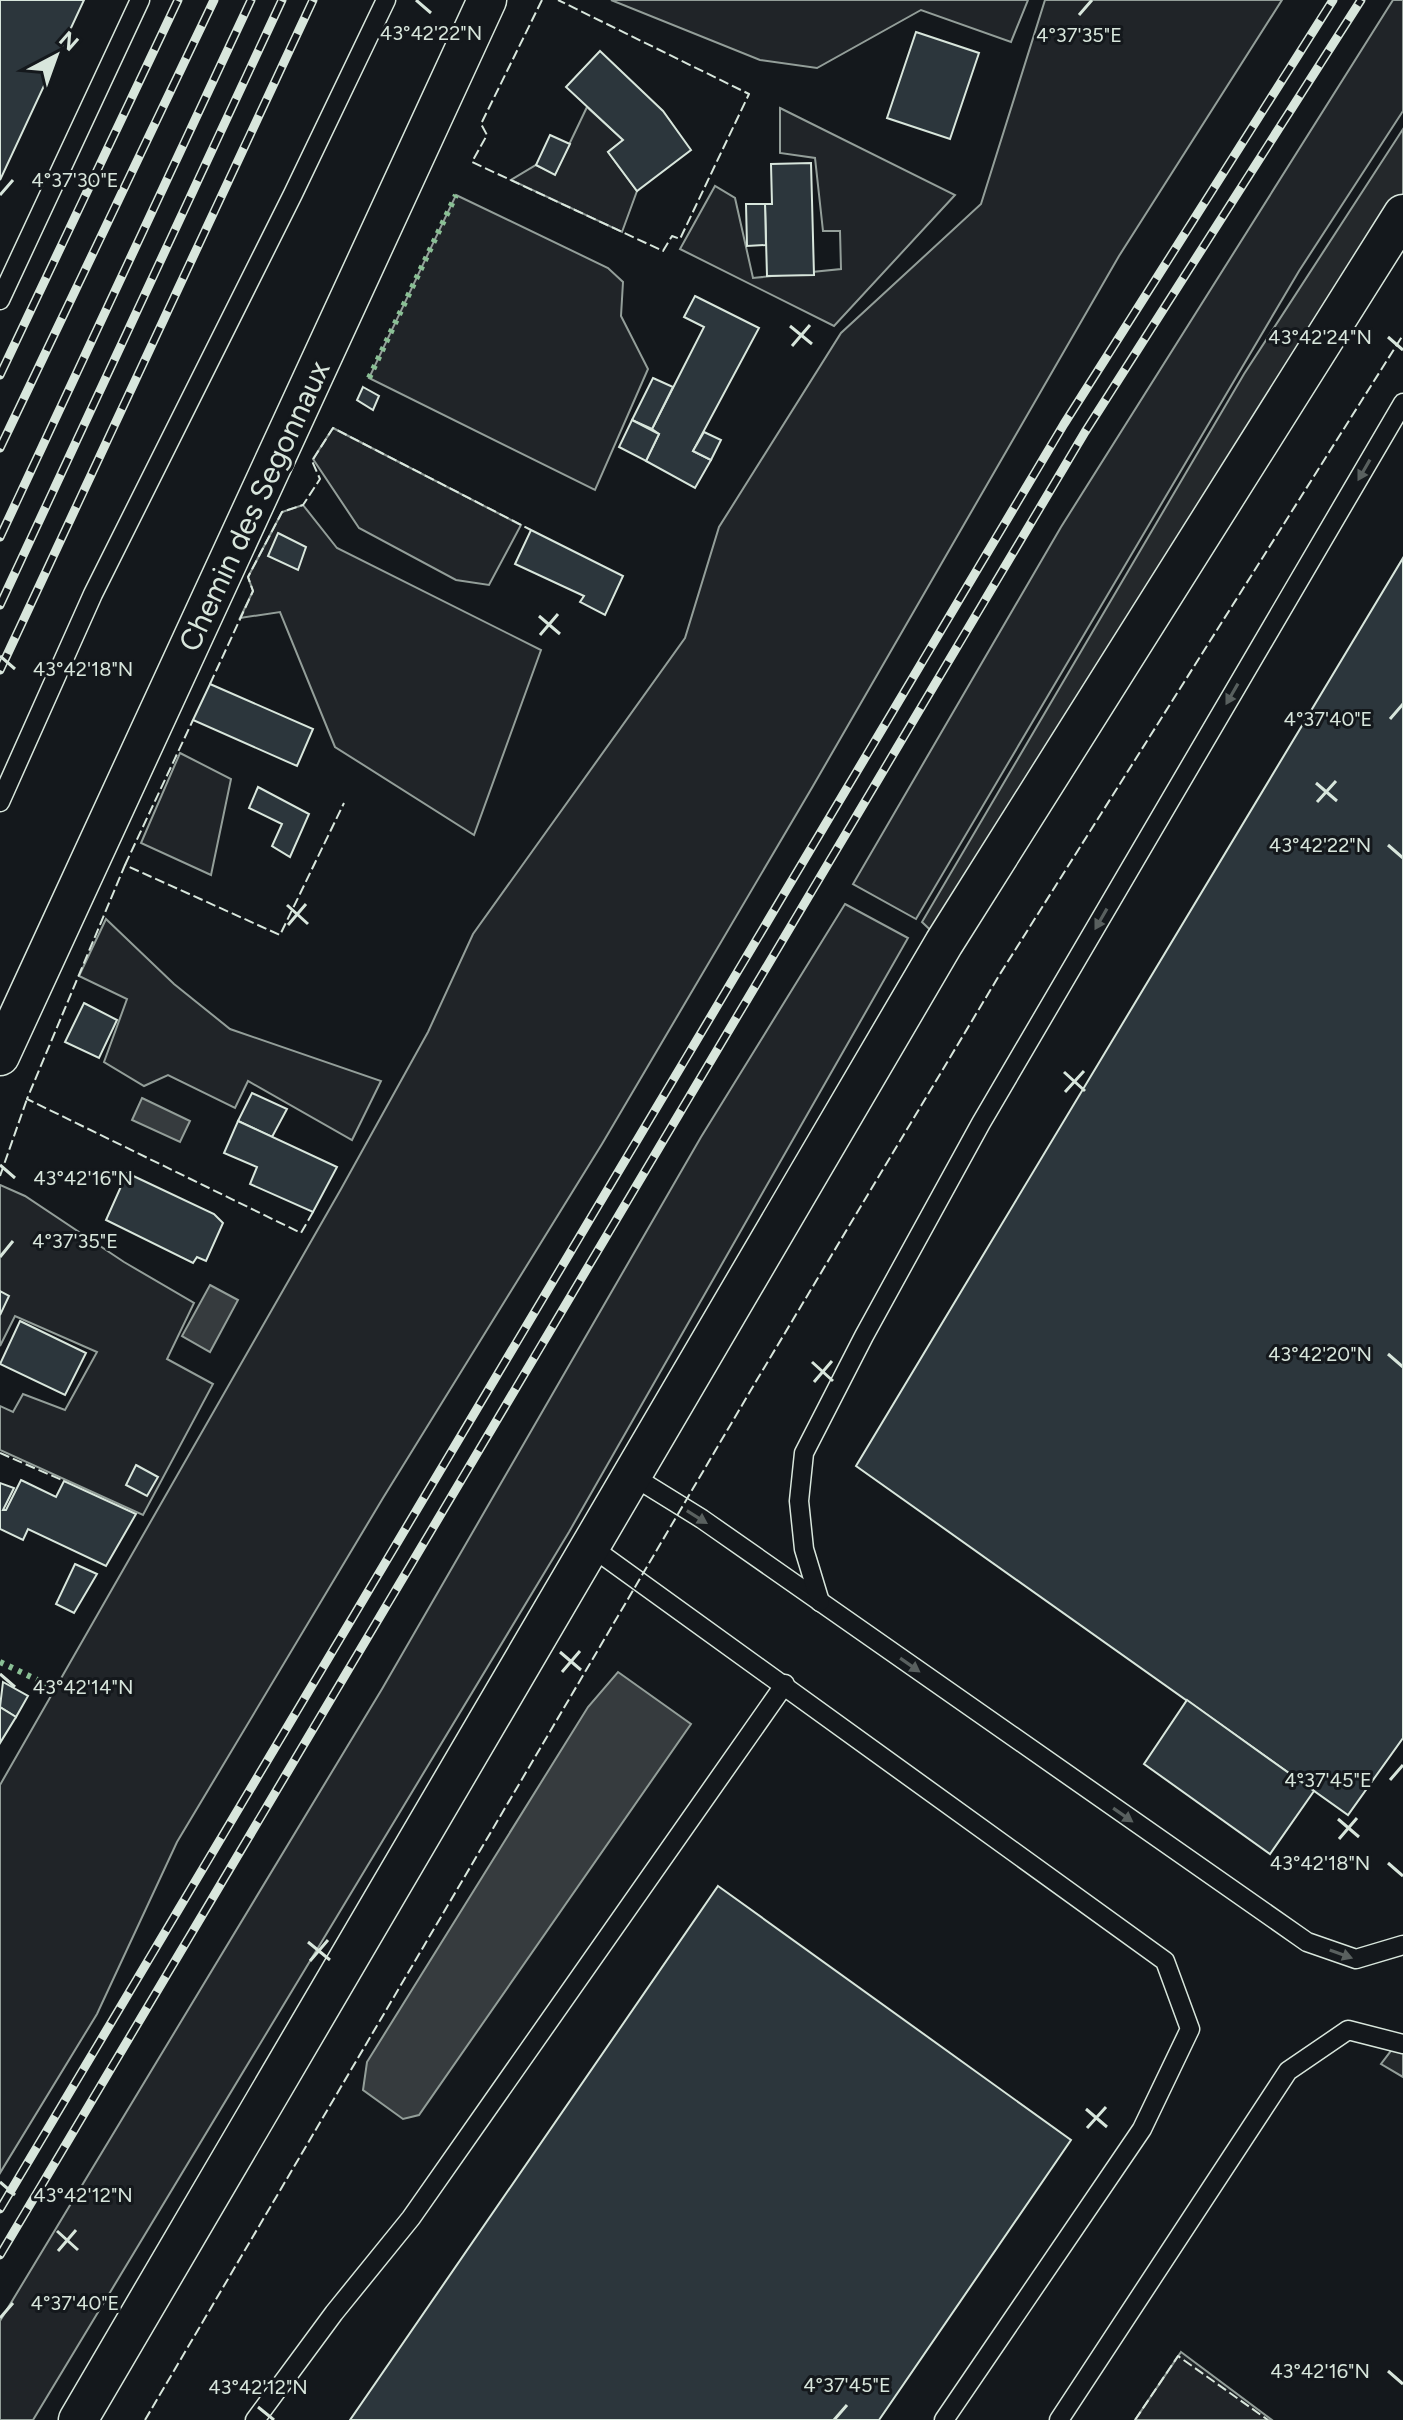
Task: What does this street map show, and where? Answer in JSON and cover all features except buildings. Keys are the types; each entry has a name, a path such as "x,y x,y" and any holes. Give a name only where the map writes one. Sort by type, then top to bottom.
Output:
{"street":[{"name":"Chemin des Segonnaux","path":"0,1056 487,0"},
{"path":"78,2420 944,943 1403,214"}],"lane":[{"path":"0,300 140,0"},
{"path":"0,802 93,594 293,194 386,0"},
{"path":"820,1602 804,1549 799,1501 804,1453 864,1336 981,1123 1403,403"},
{"path":"631,1475 820,1602 1307,1942 1356,1959 1403,1945"},
{"path":"590,1546 1165,1961 1190,2029 1142,2129 944,2420"},
{"path":"255,2420 334,2313 411,2218 785,1684"},
{"path":"1059,2420 1288,2071 1348,2030 1403,2044"}],"shaded area":[{"path":"611,0 1028,0 1011,42 921,10 817,68 760,60"},
{"path":"1045,0 1282,0 1119,256 602,1144 383,1498 177,1842 97,2014 0,2173 0,1785 341,1189 428,1032 473,934 685,638 719,527 841,333 981,204"},
{"path":"1393,0 1403,0 1403,111 1299,271 916,919 853,884 1061,527"},
{"path":"587,107 623,140 608,152 637,191 622,232 511,180 536,165 555,174"},
{"path":"780,108 955,195 834,326 680,249 715,186 735,198 753,278 841,269 840,231 823,231 815,158 780,153"},
{"path":"1403,129 1403,202 944,943 922,922 1244,374"},
{"path":"456,195 608,268 623,282 621,316 648,369 595,490 369,378"},
{"path":"333,428 521,525 489,585 456,580 359,528 313,459"},
{"path":"303,505 337,548 541,650 474,835 335,747 280,612 240,618 253,591 248,577 282,512"},
{"path":"180,753 231,779 211,875 141,843"},
{"path":"845,904 908,938 569,1532 33,2420 0,2420 0,2321 382,1689 701,1137"},
{"path":"106,919 174,984 230,1029 381,1081 352,1140 248,1081 235,1108 168,1075 144,1086 104,1062 127,999 79,976"},
{"path":"142,1098 190,1121 180,1142 132,1120"},
{"path":"0,1185 25,1196 124,1262 194,1303 167,1359 213,1384 143,1515 0,1450 0,1406 13,1412 23,1394 65,1410 97,1352 15,1316 0,1346"},
{"path":"210,1285 238,1300 210,1352 182,1336"},
{"path":"618,1672 691,1724 419,2115 403,2119 363,2090 367,2062 588,1707"},
{"path":"1403,2035 1403,2077 1381,2064"},
{"path":"1181,2352 1272,2420 1135,2420"}],"railway":[{"path":"0,375 178,0"},
{"path":"0,448 214,0"},
{"path":"0,537 251,0"},
{"path":"0,605 282,0"},
{"path":"0,670 313,0"},
{"path":"0,2209 1064,424 1333,0"},
{"path":"0,2255 1085,432 1361,0"}],"hedge":[{"path":"369,378 456,195"},
{"path":"0,1662 50,1686"}],"fence":[{"path":"542,0 481,124 487,135 472,162 663,251 672,236 680,239 749,94 558,0"},
{"path":"145,2420 758,1378 1000,974 1403,335"},
{"path":"210,684 253,591 248,577 282,512 303,505 320,479 312,461 333,428 531,530"},
{"path":"125,865 193,720"},
{"path":"313,1212 301,1233 27,1099 125,865 280,935 344,803"},
{"path":"0,1176 27,1099"},
{"path":"0,1453 64,1481"},
{"path":"1135,2420 1178,2356 1268,2420"}]}
